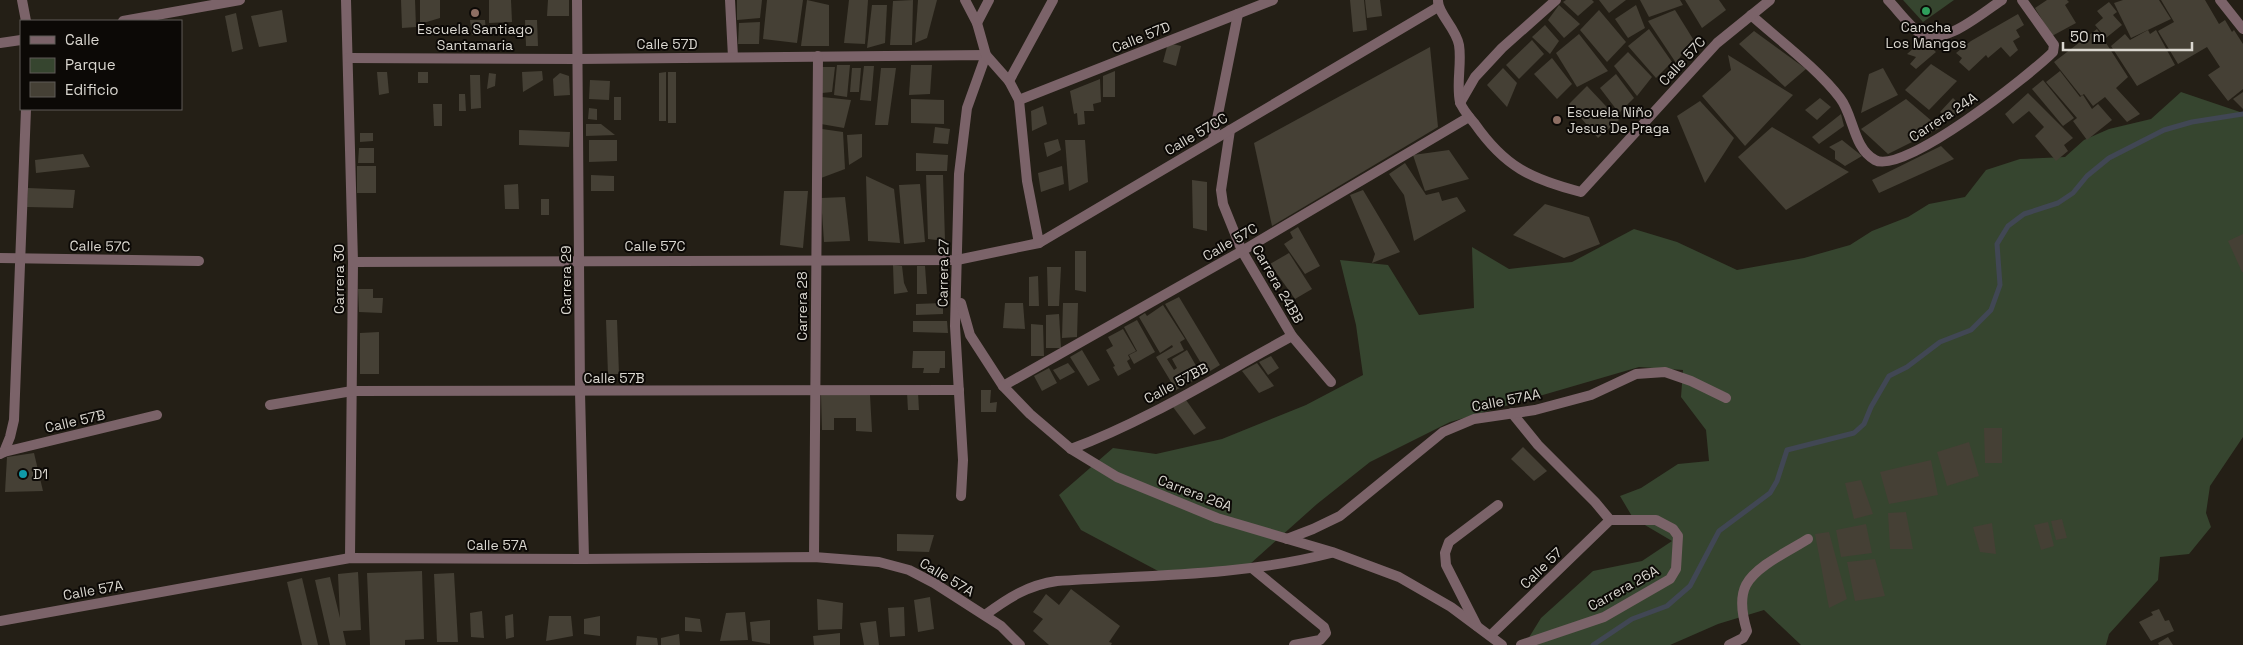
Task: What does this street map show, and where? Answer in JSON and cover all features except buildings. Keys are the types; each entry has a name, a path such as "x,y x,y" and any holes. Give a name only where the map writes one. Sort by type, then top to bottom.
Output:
{"street":[{"path":"22,0 26,20"},
{"path":"129,20 240,0"},
{"name":"Carrera 30","path":"346,0 353,262 350,558"},
{"name":"Carrera 29","path":"577,0 580,392 584,559"},
{"path":"730,0 733,57"},
{"path":"964,0 977,23 986,55 1009,81 1019,100 1027,181 1039,243"},
{"path":"977,23 989,0"},
{"path":"1009,81 1053,0"},
{"name":"Calle 57D","path":"1019,100 1273,0"},
{"path":"1460,102 1475,77 1502,48 1556,0"},
{"name":"Calle 57C","path":"1002,386 1242,251 1469,117 1491,148 1517,168 1546,183 1581,192 1716,43 1770,0"},
{"path":"1888,0 1920,34 1935,38 1949,35 2002,0"},
{"name":"Carrera 24A","path":"1751,15 1841,99 1861,146 1876,161 1888,162 1919,151 2022,79 2053,52 2054,45 2022,0"},
{"path":"2220,0 2243,28"},
{"path":"1438,3 1453,27 1459,44 1460,102 1469,117"},
{"name":"Calle 57CC","path":"957,260 1039,243 1213,138 1230,130 1438,3"},
{"path":"1213,138 1238,14"},
{"path":"0,43 20,40"},
{"name":"Calle 57D","path":"348,58 986,55"},
{"name":"Carrera 27","path":"961,496 963,460 955,326 958,279 958,174 966,108 986,55"},
{"name":"Carrera 28","path":"814,557 818,56"},
{"path":"2,453 10,437 14,420 26,110"},
{"name":"Carrera 24BB","path":"1230,130 1221,190 1223,204 1242,251 1292,336 1331,382"},
{"name":"Calle 57C","path":"0,258 199,261"},
{"name":"Calle 57C","path":"353,262 957,260"},
{"name":"Carrera 26A","path":"958,279 962,311 970,335 1002,386 1030,414 1071,449 1126,481 1217,518 1332,552 1399,577 1451,607 1502,645"},
{"name":"Calle 57BB","path":"1071,449 1136,420 1292,336"},
{"name":"Calle 57AA","path":"1287,539 1340,516 1443,432 1474,419 1535,410 1591,395 1636,374 1664,372 1691,381 1726,398"},
{"name":"Calle 57B","path":"270,405 352,391 960,390"},
{"path":"1512,413 1538,445 1595,502 1610,520"},
{"name":"Calle 57B","path":"2,453 157,415"},
{"path":"1478,627 1446,565 1445,553 1448,542 1498,505"},
{"name":"Carrera 26A","path":"1521,645 1604,617 1670,579 1676,569 1678,536 1673,529 1656,520 1610,520"},
{"name":"Calle 57","path":"1491,635 1610,520"},
{"path":"1729,645 1743,638 1747,631 1742,612 1745,586 1758,571 1808,540"},
{"path":"985,615 1022,590 1056,580 1253,569 1299,561 1332,552"},
{"name":"Calle 57A","path":"0,620 350,558 584,559 814,557 879,562 909,570 985,615 1001,626 1020,645"},
{"path":"1253,569 1324,627 1326,633 1320,640 1294,645"}],"green space":[{"name":"Cancha Los Mangos","path":"1903,0 1954,0 1923,22"},
{"path":"2181,92 2243,113 2243,437 2210,486 2206,513 2211,527 2189,554 2160,557 2158,580 2109,634 2106,645 1801,645 1764,610 1718,624 1670,645 1534,645 1528,639 1541,618 1593,571 1642,561 1672,541 1633,518 1620,496 1641,488 1678,464 1709,461 1706,430 1681,397 1683,370 1639,367 1450,422 1370,462 1317,504 1241,572 1160,572 1081,530 1059,495 1113,448 1156,454 1222,439 1306,405 1363,375 1356,325 1340,260 1388,265 1419,315 1474,308 1472,247 1509,269 1572,262 1634,229 1677,242 1737,270 1804,258 1850,245 1872,231 1908,217 1929,204 1965,197 1986,170 2020,159 2065,157 2084,140 2109,129 2151,119"}],"waterway":[{"path":"1593,645 1632,619 1667,606 1690,586 1719,531 1770,493 1777,481 1787,450 1854,433 1864,424 1871,407 1889,376 1907,367 1940,342 1971,330 1991,310 2000,285 1997,244 2008,226 2024,214 2058,203 2073,193 2087,176 2109,158 2164,130 2192,122 2243,114"}],"place":[{"name":"Cancha Los Mangos","path":"1926,11"},
{"name":"Escuela Santiago Santamaria","path":"475,13"},
{"name":"Escuela Niño Jesus De Praga","path":"1557,120"},
{"name":"D1","path":"23,474"}]}
